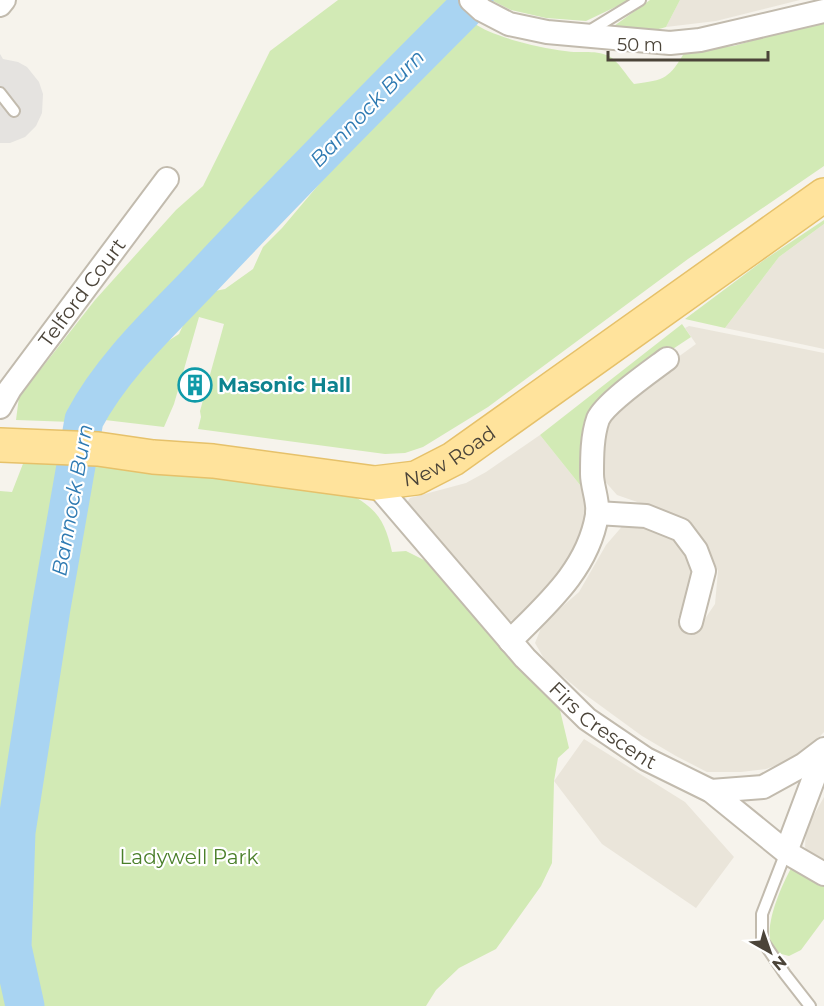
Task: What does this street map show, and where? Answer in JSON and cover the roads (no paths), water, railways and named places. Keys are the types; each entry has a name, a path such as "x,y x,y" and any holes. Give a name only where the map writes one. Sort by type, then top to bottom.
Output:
{"main road":[{"name":"New Road","path":"0,445 83,449 213,461 375,483 416,478 453,459 824,195"}],"street":[{"path":"0,5 4,0"},
{"path":"477,5 509,24 547,32 670,43 700,40 824,11"},
{"name":"Telford Court","path":"0,407 10,389 167,179"},
{"path":"510,641 560,591 584,556 597,513 592,453 598,418 619,396 667,359"},
{"name":"Firs Crescent","path":"375,483 525,658 587,719 646,759 711,792 786,852 824,874"},
{"path":"597,513 646,516 681,530 696,550 704,571 691,622"},
{"path":"711,792 763,787 803,765 824,750"},
{"path":"786,852 824,750"}],"lane":[{"path":"583,35 640,0"},
{"path":"0,93 14,111"},
{"path":"786,852 762,914 762,939 784,974 810,1006"}],"waterway":[{"name":"Bannock Burn","path":"25,1006 12,947 16,832 51,608 84,420 110,379 142,341 474,0"}],"place":[{"name":"Masonic Hall","path":"195,385"}],"park label":[{"name":"Ladywell Park","path":"189,857"}]}
